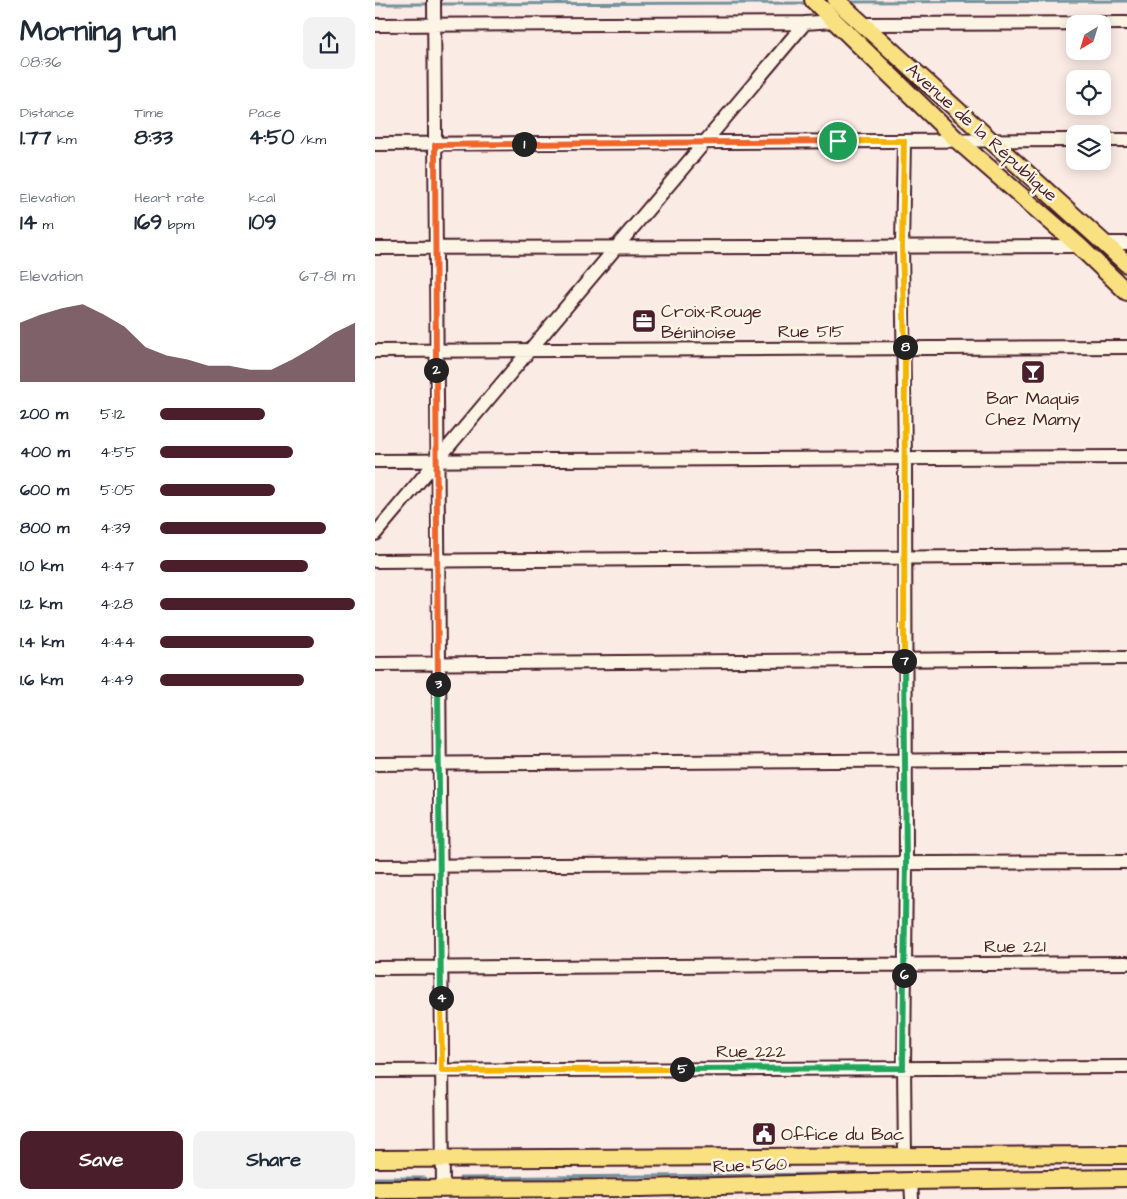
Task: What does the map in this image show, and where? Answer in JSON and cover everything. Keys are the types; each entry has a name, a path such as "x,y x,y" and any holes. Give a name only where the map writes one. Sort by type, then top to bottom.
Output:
{"main road":[{"name":"Avenue de la République","path":"813,0 958,141 1079,246 1127,292"},
{"name":"Avenue de la République","path":"836,0 1127,264"},
{"name":"Rue 560","path":"375,1159 1127,1155"},
{"name":"Rue 560","path":"375,1189 443,1188 641,1194 911,1181 1127,1178"}],"street":[{"path":"375,25 434,12 805,24 834,21"},
{"path":"434,12 435,351 443,1188"},
{"path":"862,24 1127,23"},
{"path":"375,534 805,24"},
{"path":"375,144 1066,140"},
{"path":"1111,140 1127,140"},
{"path":"904,141 902,247 905,348 904,760 906,863 903,1068 905,1156"},
{"path":"1104,243 1127,243"},
{"path":"375,248 1079,246"},
{"name":"Rue 515","path":"375,351 1127,347"},
{"path":"375,461 1127,457"},
{"path":"375,562 437,560 1127,556"},
{"path":"375,664 1127,658"},
{"path":"375,764 1127,759"},
{"path":"375,866 1127,862"},
{"name":"Rue 221","path":"375,968 1127,963"},
{"name":"Rue 222","path":"375,1071 1127,1067"},
{"path":"911,1181 912,1199"}],"waterway":[{"path":"848,2 1127,1"},
{"path":"438,4 809,3"},
{"path":"375,4 432,4"},
{"path":"460,1178 924,1173"},
{"path":"375,1178 425,1178"}],"place":[{"name":"Croix-Rouge Béninoise","path":"644,321"},
{"name":"Bar Maquis Chez Mamy","path":"1033,372"},
{"name":"Office du Bac","path":"764,1134"}],"route":[{"path":"838,141 904,141 902,247 905,348 904,760 906,863 903,1068 442,1071 435,145 838,141"}]}
